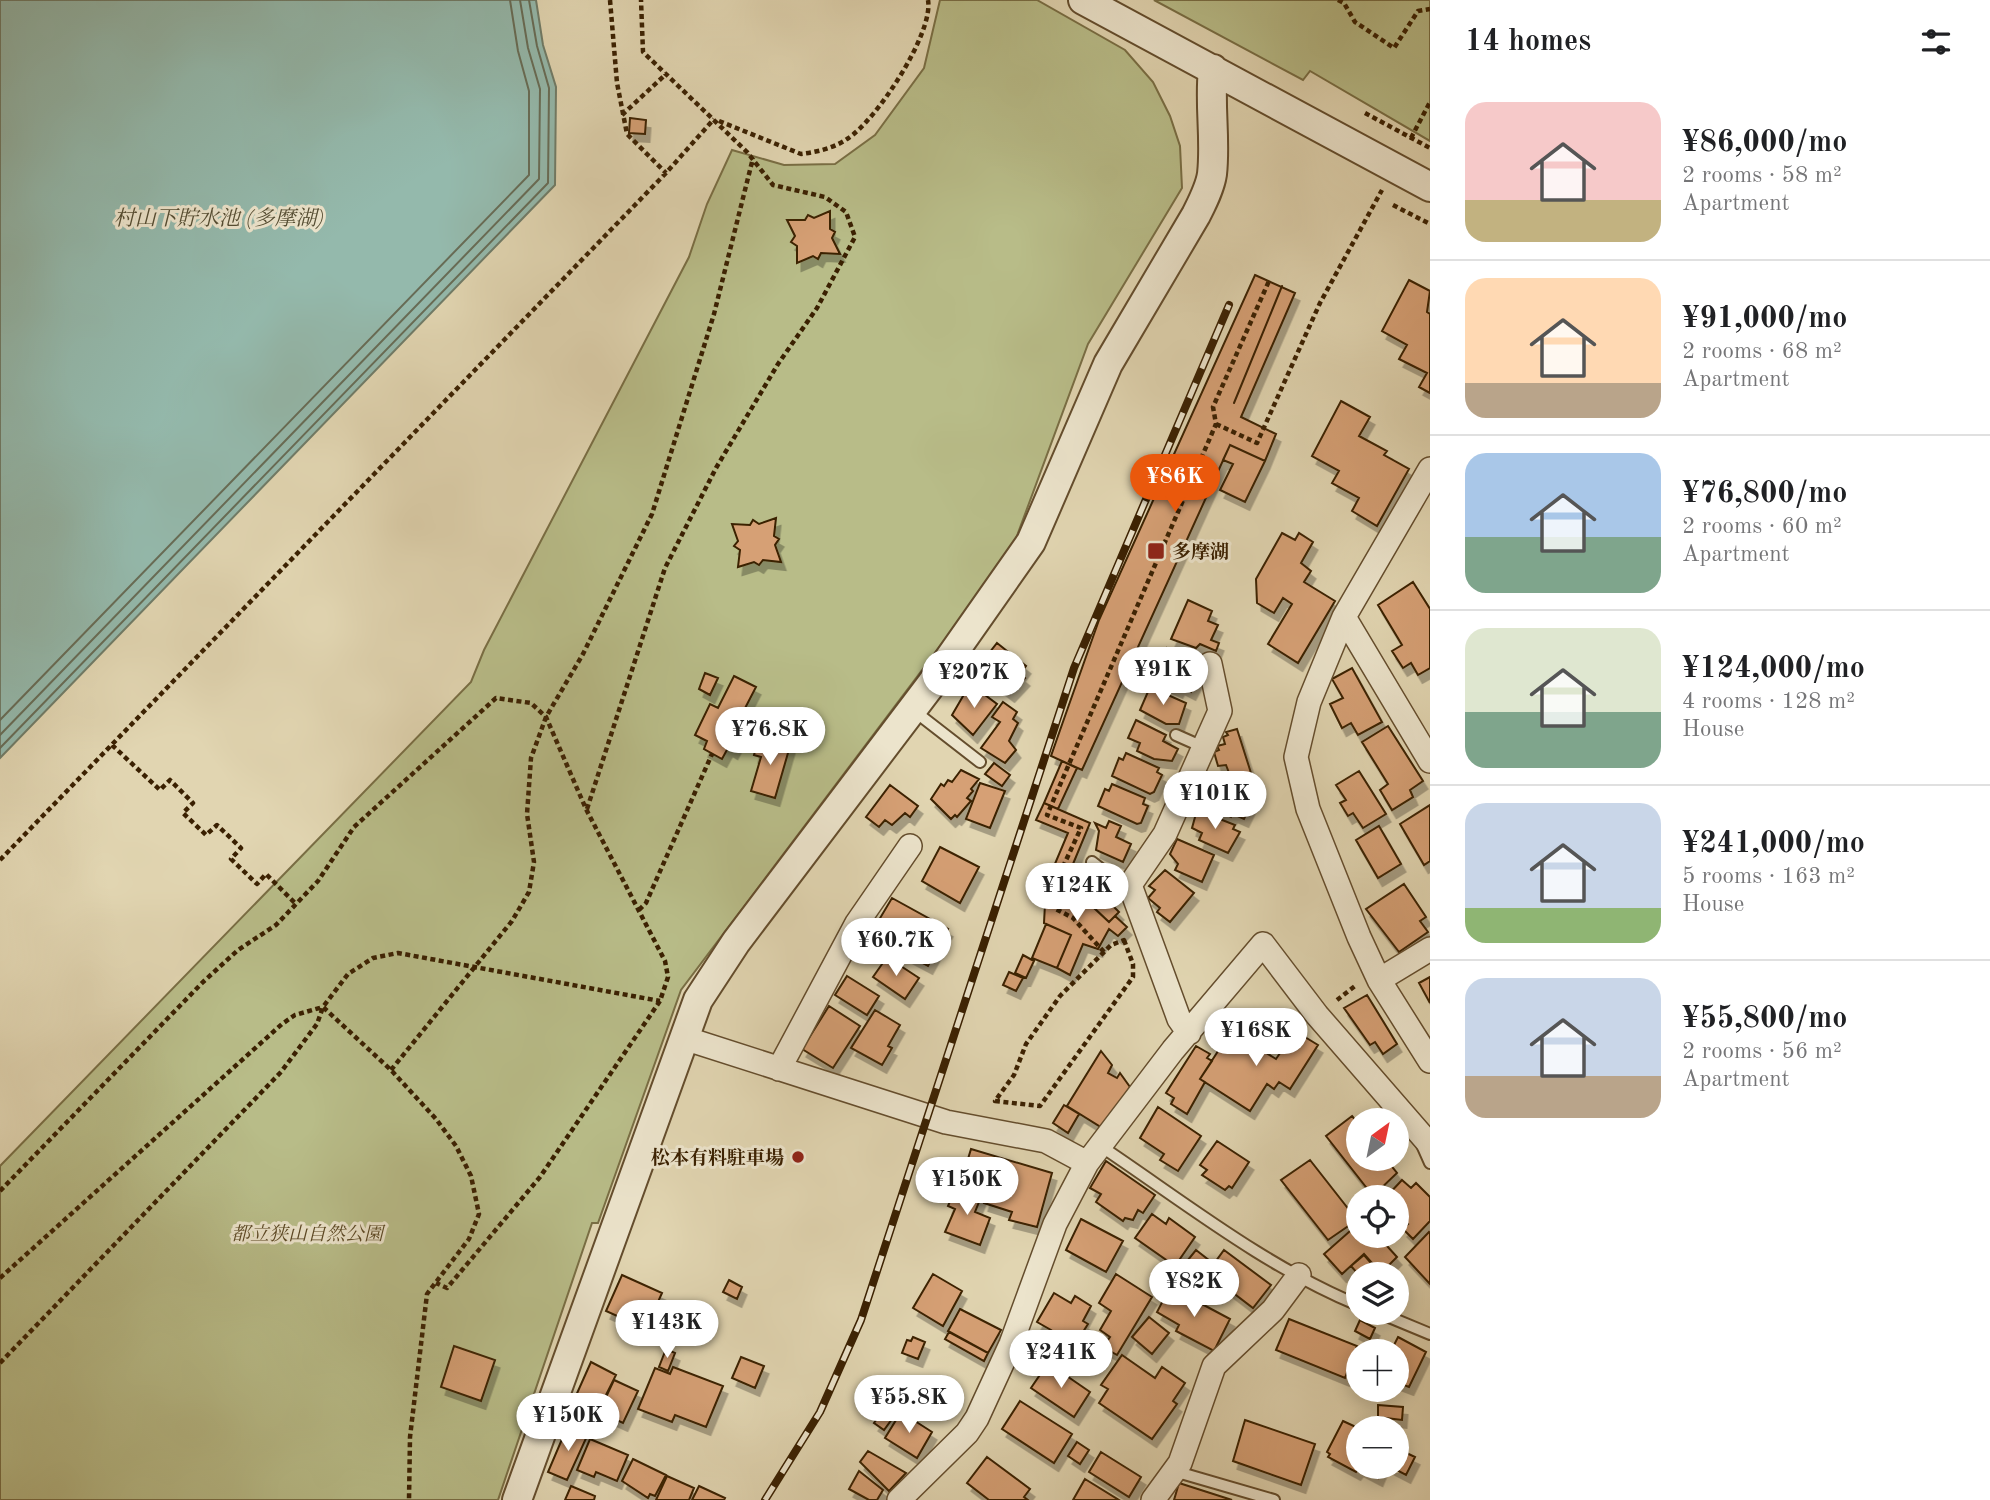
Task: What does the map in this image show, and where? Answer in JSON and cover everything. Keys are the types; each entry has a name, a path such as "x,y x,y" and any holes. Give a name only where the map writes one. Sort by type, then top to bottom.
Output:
{"street":[{"path":"1083,0 1430,187"},
{"path":"517,1500 698,1000 736,942 912,710 1031,541 1108,364 1196,215 1212,174 1210,110 1213,69"},
{"path":"1430,470 1344,617 1308,702 1296,757 1308,809 1368,983 1430,1061"},
{"path":"1344,617 1430,761"},
{"path":"1189,1033 1179,1019 1130,885 1165,834 1220,711 1210,664"},
{"path":"779,1069 858,923 910,846"},
{"path":"899,1500 967,1433 977,1418 1011,1344 1055,1224 1094,1155 1189,1033 1263,944 1317,1015 1423,1139"},
{"path":"1368,983 1430,949"},
{"path":"684,1038 946,1122 1045,1141 1094,1155"},
{"path":"1153,1500 1180,1463 1214,1366 1273,1310 1298,1275"}],"lane":[{"path":"912,710 980,762"},
{"path":"1176,735 1203,747"},
{"path":"1092,862 1114,879 1130,885"},
{"path":"1423,1139 1430,1163"},
{"path":"1094,1155 1323,1290 1346,1300"},
{"path":"1408,1325 1430,1334"},
{"path":"1174,1471 1275,1500"}],"path":[{"path":"610,0 622,115 627,134 666,173"},
{"path":"586,809 665,568 716,468 778,364 817,308 855,237 846,212 825,197 773,185 753,158 715,119 643,52 641,0"},
{"path":"715,119 801,154 848,139 864,124 897,79 929,17 928,0"},
{"path":"1338,0 1344,3 1355,22 1394,48 1418,11 1430,9"},
{"path":"622,115 666,74"},
{"path":"1414,132 1430,102"},
{"path":"1365,113 1430,148"},
{"path":"0,860 666,173 715,119"},
{"path":"391,1070 512,921 529,892 534,862 527,814 531,758 546,717 583,654 652,514 714,314 753,158"},
{"path":"1216,424 1257,443 1320,303 1384,186"},
{"path":"1393,205 1430,225"},
{"path":"1104,952 1073,918 1054,908 1054,886 1081,828 1047,815 1216,424 1213,407 1269,281"},
{"path":"0,1191 203,982 238,950 276,925 318,881 354,827 496,698 531,703 546,717 586,809 665,961 668,977 660,1001 540,1177 447,1288 436,1283"},
{"path":"112,745 160,790 170,780 193,803 183,813 198,828 206,835 217,825 240,848 231,859 257,884 266,874 296,904"},
{"path":"639,910 646,902 712,754"},
{"path":"1124,940 1133,964 1133,976 1040,1106 995,1101 1014,1075 1026,1044 1047,1015 1104,952 1124,940"},
{"path":"0,1363 281,1072 317,1024 323,1007 348,974 361,964 398,953 668,1004"},
{"path":"1328,1006 1368,983"},
{"path":"323,1007 391,1070 436,1119 456,1146 471,1176 479,1214 469,1239 427,1294 410,1437 409,1500"},
{"path":"0,1278 282,1024 295,1015 323,1007"}],"green space":[{"name":"都立狭山自然公園","path":"940,0 1037,0 1125,50 1153,82 1170,116 1180,146 1182,188 1088,344 1011,552 681,990 598,1223 592,1223 498,1500 0,1500 0,1166 471,682 484,650 689,257 707,204 732,150 784,165 835,164 875,135 924,68"},
{"path":"1154,0 1430,0 1430,141 1310,71 1303,80"}],"water":[{"name":"村山下貯水池 (多摩湖)","path":"0,0 536,0 543,45 556,87 555,185 0,758"}],"building":[{"path":"630,118 646,120 645,134 629,133"},
{"path":"830,211 830,229 835,232 832,238 840,254 821,253 818,259 813,256 797,263 797,246 791,242 795,236 787,220 805,220 808,215 814,218"},
{"path":"1255,275 1295,293 1241,417 1276,434 1265,461 1230,445 1082,770 1051,756 1099,620"},
{"path":"1409,280 1430,291 1427,312 1430,314 1430,393 1419,387 1427,373 1399,359 1407,345 1382,331"},
{"path":"1341,401 1370,417 1359,436 1387,451 1384,455 1409,469 1377,526 1352,511 1359,498 1332,483 1339,471 1312,456"},
{"path":"1230,445 1265,461 1245,502 1220,490 1233,464 1223,460"},
{"path":"776,518 774,536 779,539 775,545 781,562 763,560 759,565 754,562 738,567 740,550 734,546 738,541 732,524 750,525 753,520 759,524"},
{"path":"1282,533 1295,540 1299,533 1313,542 1301,563 1311,571 1304,582 1335,601 1298,663 1268,644 1292,604 1283,598 1274,613 1257,603 1256,579"},
{"path":"1413,582 1430,609 1430,668 1418,675 1411,663 1403,668 1392,651 1402,645 1378,605"},
{"path":"1188,600 1212,611 1208,621 1218,625 1211,640 1219,643 1216,651 1200,644 1196,648 1171,639"},
{"path":"997,643 1026,666 1020,674 1025,678 1010,694 983,673 992,662 986,657"},
{"path":"1167,648 1196,665 1193,671 1200,674 1191,692 1180,686 1178,690 1155,679"},
{"path":"1352,668 1382,722 1358,735 1351,723 1342,728 1330,704 1343,698 1332,679"},
{"path":"705,673 718,678 710,695 699,689"},
{"path":"734,676 756,687 741,716 749,721 733,751 728,748 722,759 704,749 707,741 695,735 710,704 718,708"},
{"path":"1150,687 1186,703 1179,724 1166,724 1140,710"},
{"path":"977,689 997,704 973,735 952,715 966,691 973,696"},
{"path":"1003,702 1017,712 1013,719 1018,723 1009,741 1016,750 1005,763 981,748 1000,722 992,717"},
{"path":"1136,720 1166,735 1163,741 1178,749 1172,761 1154,759 1137,751 1140,743 1128,738"},
{"path":"1388,726 1423,781 1410,790 1413,797 1392,810 1380,790 1388,784 1362,742"},
{"path":"1237,729 1251,773 1231,778 1226,765 1218,766 1214,752 1219,750 1217,746 1225,744 1223,737 1228,735 1226,732"},
{"path":"766,739 790,746 775,798 751,791 761,757 754,755 757,744 764,746"},
{"path":"1126,753 1159,768 1157,772 1162,775 1154,792 1150,794 1112,776 1119,758 1123,760"},
{"path":"1062,761 1077,768 1058,809 1044,803"},
{"path":"994,763 1010,775 1002,786 985,774"},
{"path":"961,770 979,779 967,798 971,801 957,817 955,815 951,819 931,799 941,784 944,786 948,780 952,782"},
{"path":"1359,771 1386,814 1363,828 1353,813 1348,816 1340,803 1346,800 1336,785"},
{"path":"1217,781 1254,798 1244,819 1233,814 1231,817 1205,804 1207,800 1203,799 1210,786 1215,788"},
{"path":"980,783 1005,791 990,828 966,819"},
{"path":"1112,784 1145,798 1143,804 1148,806 1141,823 1137,824 1098,806 1105,789 1109,791"},
{"path":"890,785 918,806 910,817 905,813 892,825 885,820 879,827 866,817"},
{"path":"1044,803 1090,823 1061,893 1046,885 1068,833 1036,820"},
{"path":"1430,805 1430,861 1424,865 1400,824"},
{"path":"1197,810 1235,825 1233,829 1240,832 1228,853 1199,840 1202,833 1192,828"},
{"path":"1109,821 1121,826 1116,837 1131,844 1123,862 1096,850 1099,831 1095,823 1106,828"},
{"path":"1379,826 1401,864 1378,878 1356,840"},
{"path":"1177,839 1214,855 1202,882 1175,870 1178,864 1170,854"},
{"path":"940,847 979,867 960,903 922,881"},
{"path":"1165,870 1194,893 1170,922 1157,912 1160,908 1148,898 1155,890 1149,886"},
{"path":"1081,874 1119,912 1109,922 1070,885"},
{"path":"1065,881 1109,922 1115,916 1127,927 1118,936 1109,929 1098,949 1083,944 1070,975 1057,968 1071,935 1044,923 1046,885 1061,893"},
{"path":"1404,884 1426,917 1420,921 1428,932 1399,952 1366,909"},
{"path":"892,898 948,929 928,966 870,935"},
{"path":"1046,924 1071,935 1057,968 1032,958"},
{"path":"1023,955 1034,961 1026,978 1015,973"},
{"path":"887,957 919,978 905,999 873,977"},
{"path":"1009,972 1023,978 1016,991 1003,985"},
{"path":"847,976 879,996 867,1015 835,995"},
{"path":"1430,977 1430,1003 1419,983"},
{"path":"1367,995 1397,1044 1383,1054 1375,1042 1370,1045 1344,1008"},
{"path":"829,1006 860,1026 833,1068 802,1049"},
{"path":"875,1010 900,1025 888,1046 892,1048 882,1065 851,1048"},
{"path":"1231,1031 1276,1059 1295,1031 1318,1045 1290,1089 1279,1082 1274,1089 1267,1084 1250,1111 1200,1079"},
{"path":"1196,1046 1210,1054 1207,1058 1212,1061 1200,1079 1205,1082 1187,1114 1171,1104 1174,1098 1166,1093"},
{"path":"1101,1051 1112,1065 1108,1073 1117,1078 1120,1073 1130,1087 1104,1129 1067,1106"},
{"path":"1064,1105 1079,1114 1068,1133 1053,1123"},
{"path":"1158,1107 1201,1136 1178,1171 1160,1160 1164,1154 1140,1138"},
{"path":"1346,1121 1346,1162 1326,1136"},
{"path":"1217,1141 1249,1162 1232,1188 1229,1186 1225,1190 1202,1175 1207,1170 1200,1165"},
{"path":"971,1149 1052,1173 1037,1227 1009,1220 1012,1212 984,1203 988,1191 961,1182"},
{"path":"1310,1160 1346,1206 1346,1228 1328,1240 1281,1180"},
{"path":"1106,1161 1155,1195 1143,1213 1138,1210 1133,1220 1125,1218 1123,1221 1096,1202 1101,1194 1090,1188"},
{"path":"1353,1171 1397,1173 1384,1185 1364,1185"},
{"path":"1416,1183 1430,1197 1430,1221 1413,1239 1409,1235 1409,1186 1411,1188"},
{"path":"956,1187 981,1197 975,1212 990,1218 980,1245 945,1232 955,1209 948,1206"},
{"path":"1152,1214 1166,1224 1169,1218 1195,1237 1175,1266 1135,1238"},
{"path":"1081,1219 1123,1241 1106,1272 1066,1250"},
{"path":"1430,1233 1430,1284 1405,1257"},
{"path":"1346,1235 1346,1248 1389,1248 1397,1257 1392,1262 1371,1262 1364,1254 1355,1262 1346,1262 1346,1270 1342,1274 1324,1254"},
{"path":"1196,1250 1210,1261 1197,1277 1183,1266"},
{"path":"1224,1250 1271,1285 1253,1308 1224,1286 1219,1293 1202,1280"},
{"path":"1364,1255 1370,1262 1356,1262"},
{"path":"933,1274 962,1291 943,1326 913,1308"},
{"path":"1116,1274 1152,1297 1117,1355 1103,1347 1110,1337 1100,1330 1111,1311 1099,1303"},
{"path":"622,1275 662,1293 646,1329 606,1311"},
{"path":"729,1280 742,1287 737,1299 723,1292"},
{"path":"1170,1287 1230,1319 1214,1351 1176,1331 1179,1325 1157,1312"},
{"path":"1054,1293 1071,1303 1075,1296 1091,1306 1083,1321 1088,1324 1083,1332 1086,1334 1073,1352 1047,1336 1051,1330 1037,1322"},
{"path":"960,1309 1001,1330 988,1353 948,1331"},
{"path":"1149,1317 1169,1333 1152,1354 1132,1337"},
{"path":"1289,1319 1346,1342 1345,1378 1276,1350"},
{"path":"1358,1325 1375,1328 1370,1339 1355,1331"},
{"path":"949,1332 988,1353 984,1361 945,1339"},
{"path":"913,1337 925,1342 918,1359 902,1353 907,1340 911,1341"},
{"path":"1409,1343 1426,1352 1409,1387"},
{"path":"454,1346 495,1360 481,1401 441,1387"},
{"path":"666,1349 675,1353 668,1371 659,1367"},
{"path":"1122,1355 1155,1378 1162,1367 1185,1383 1173,1401 1177,1404 1152,1439 1099,1403 1108,1389 1101,1385"},
{"path":"741,1357 764,1366 755,1388 732,1378"},
{"path":"591,1362 616,1375 598,1411 574,1400"},
{"path":"1048,1363 1090,1392 1074,1417 1031,1388"},
{"path":"673,1367 723,1386 706,1427 675,1415 672,1422 638,1409 655,1368 670,1374"},
{"path":"614,1380 638,1391 623,1423 599,1412"},
{"path":"890,1401 900,1408 884,1430 874,1423"},
{"path":"1020,1401 1072,1434 1054,1463 1002,1429"},
{"path":"1378,1405 1403,1407 1402,1416 1378,1416"},
{"path":"901,1412 932,1432 917,1458 885,1438"},
{"path":"1245,1420 1315,1444 1301,1485 1233,1461"},
{"path":"1343,1421 1346,1422 1346,1467 1328,1457 1330,1454 1327,1452"},
{"path":"568,1425 588,1434 567,1480 548,1472"},
{"path":"590,1439 628,1455 617,1481 596,1472 594,1477 577,1470"},
{"path":"1077,1442 1089,1450 1080,1464 1068,1456"},
{"path":"868,1451 906,1473 889,1491 860,1462"},
{"path":"1101,1452 1141,1477 1129,1497 1089,1472"},
{"path":"1409,1454 1415,1457 1409,1469"},
{"path":"987,1457 1030,1489 1024,1497 1028,1500 989,1500 967,1483"},
{"path":"633,1459 666,1475 655,1496 650,1494 648,1498 622,1481"},
{"path":"859,1471 883,1490 877,1500 869,1500 849,1489"},
{"path":"667,1476 694,1488 689,1500 656,1500"},
{"path":"1085,1479 1119,1500 1073,1500"},
{"path":"1179,1483 1232,1500 1174,1500"},
{"path":"571,1486 595,1496 594,1500 565,1500"},
{"path":"699,1486 725,1498 724,1500 692,1500"}],"tram line":[{"path":"1234,403 1282,286"}],"railway":[{"path":"765,1500 820,1412 861,1320 1074,668 1229,305"}],"place":[{"name":"多摩湖","path":"1156,551"},
{"name":"松本有料駐車場","path":"798,1157"}]}
